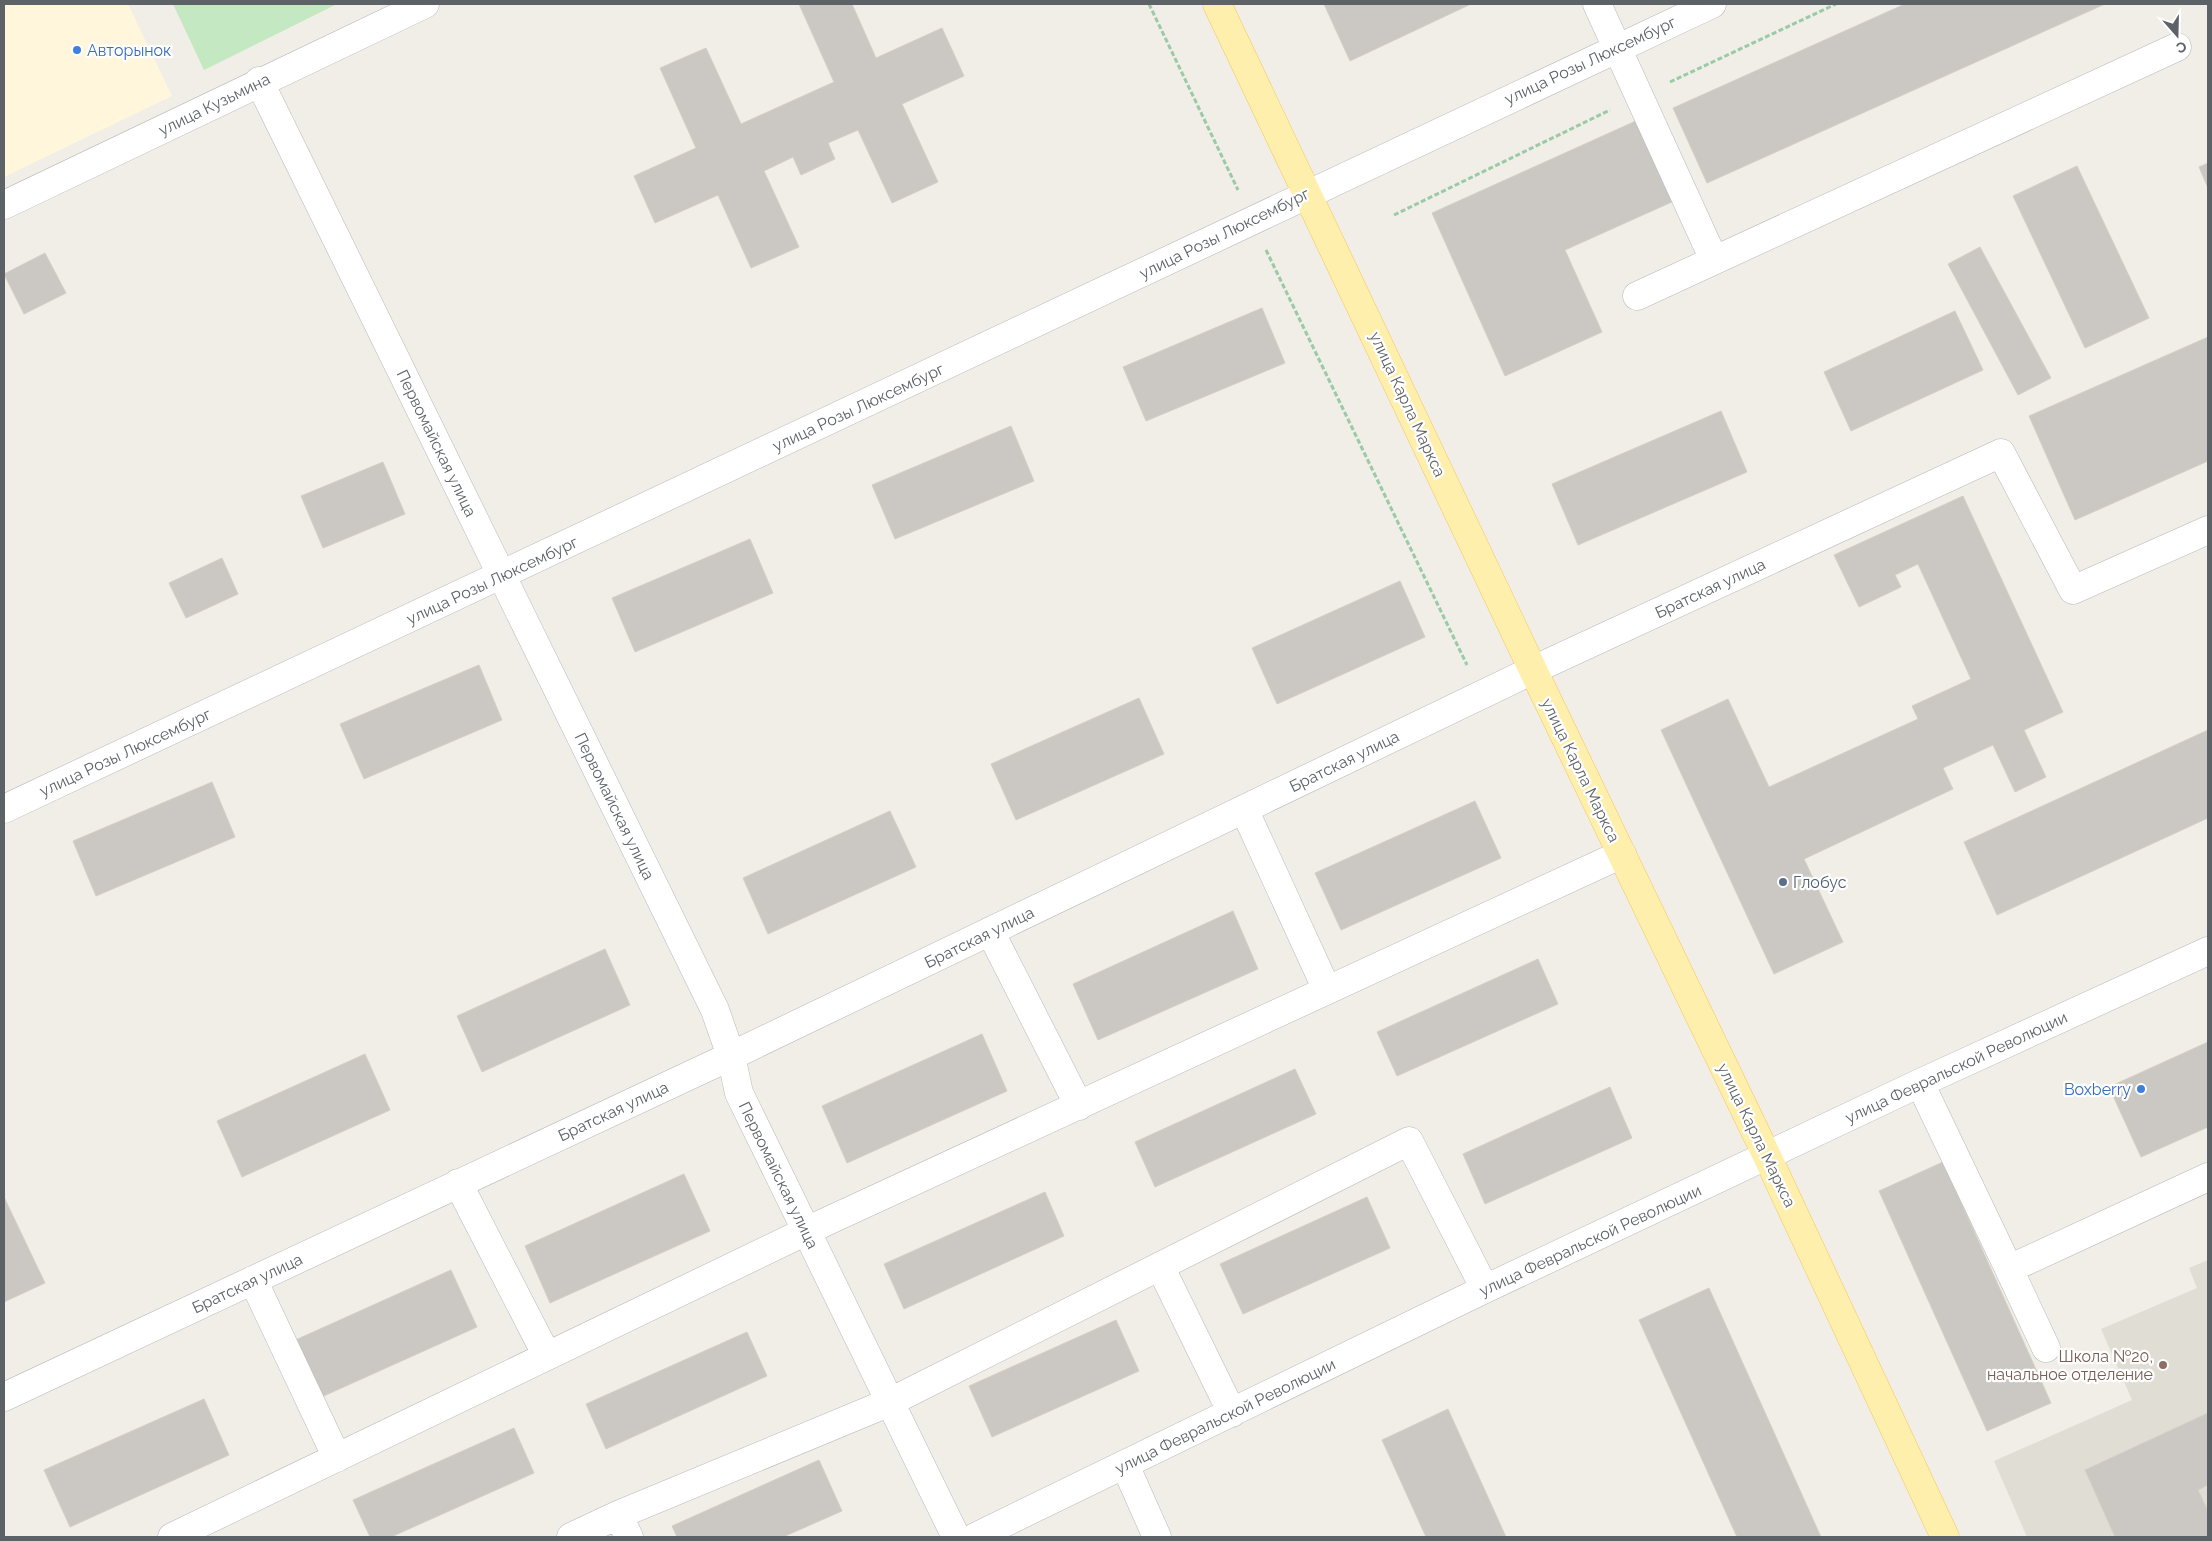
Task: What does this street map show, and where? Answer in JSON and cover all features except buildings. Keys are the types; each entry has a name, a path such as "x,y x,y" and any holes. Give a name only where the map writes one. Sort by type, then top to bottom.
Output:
{"main road":[{"name":"улица Карла Маркса","path":"1217,4 1308,192 1533,670 1767,1156 1945,1537"}],"street":[{"name":"улица Кузьмина","path":"4,205 259,81 425,4"},
{"path":"1597,4 1714,260"},
{"name":"улица Розы Люксембург","path":"4,809 502,576 1308,192 1712,4"},
{"path":"1637,296 2177,47"},
{"name":"Первомайская улица","path":"259,81 715,1010 730,1056 739,1093 956,1537"},
{"name":"Братская улица","path":"4,1397 730,1056 1533,670 2001,453 2073,590 2208,530"},
{"path":"1244,809 1327,990"},
{"path":"172,1537 807,1232 1622,854"},
{"path":"990,931 1078,1106"},
{"name":"улица Февральской Революции","path":"975,1537 1485,1289 1920,1083 2208,951"},
{"path":"1920,1083 2046,1348"},
{"path":"571,1537 624,1526 890,1402 1409,1141 1485,1289"},
{"path":"2009,1269 2208,1177"},
{"path":"458,1184 547,1356"},
{"path":"1160,1266 1232,1413"},
{"path":"252,1280 337,1458"},
{"path":"1125,1465 1157,1537"}],"path":[{"path":"1149,4 1481,695"}],"shaded area":[{"name":"Авторынок","path":"4,4 128,4 172,96 4,177"},
{"name":"Школа №20, начальное отделение","path":"2208,1260 2208,1537 2027,1537 1994,1461 2132,1400 2101,1329 2197,1288 2189,1268"}],"green space":[{"path":"173,4 337,4 204,70"}],"place":[{"name":"Авторынок","path":"77,50"},
{"name":"Глобус","path":"1783,882"},
{"name":"Boxberry","path":"2141,1089"},
{"name":"Школа №20, начальное отделение","path":"2163,1365"}]}
